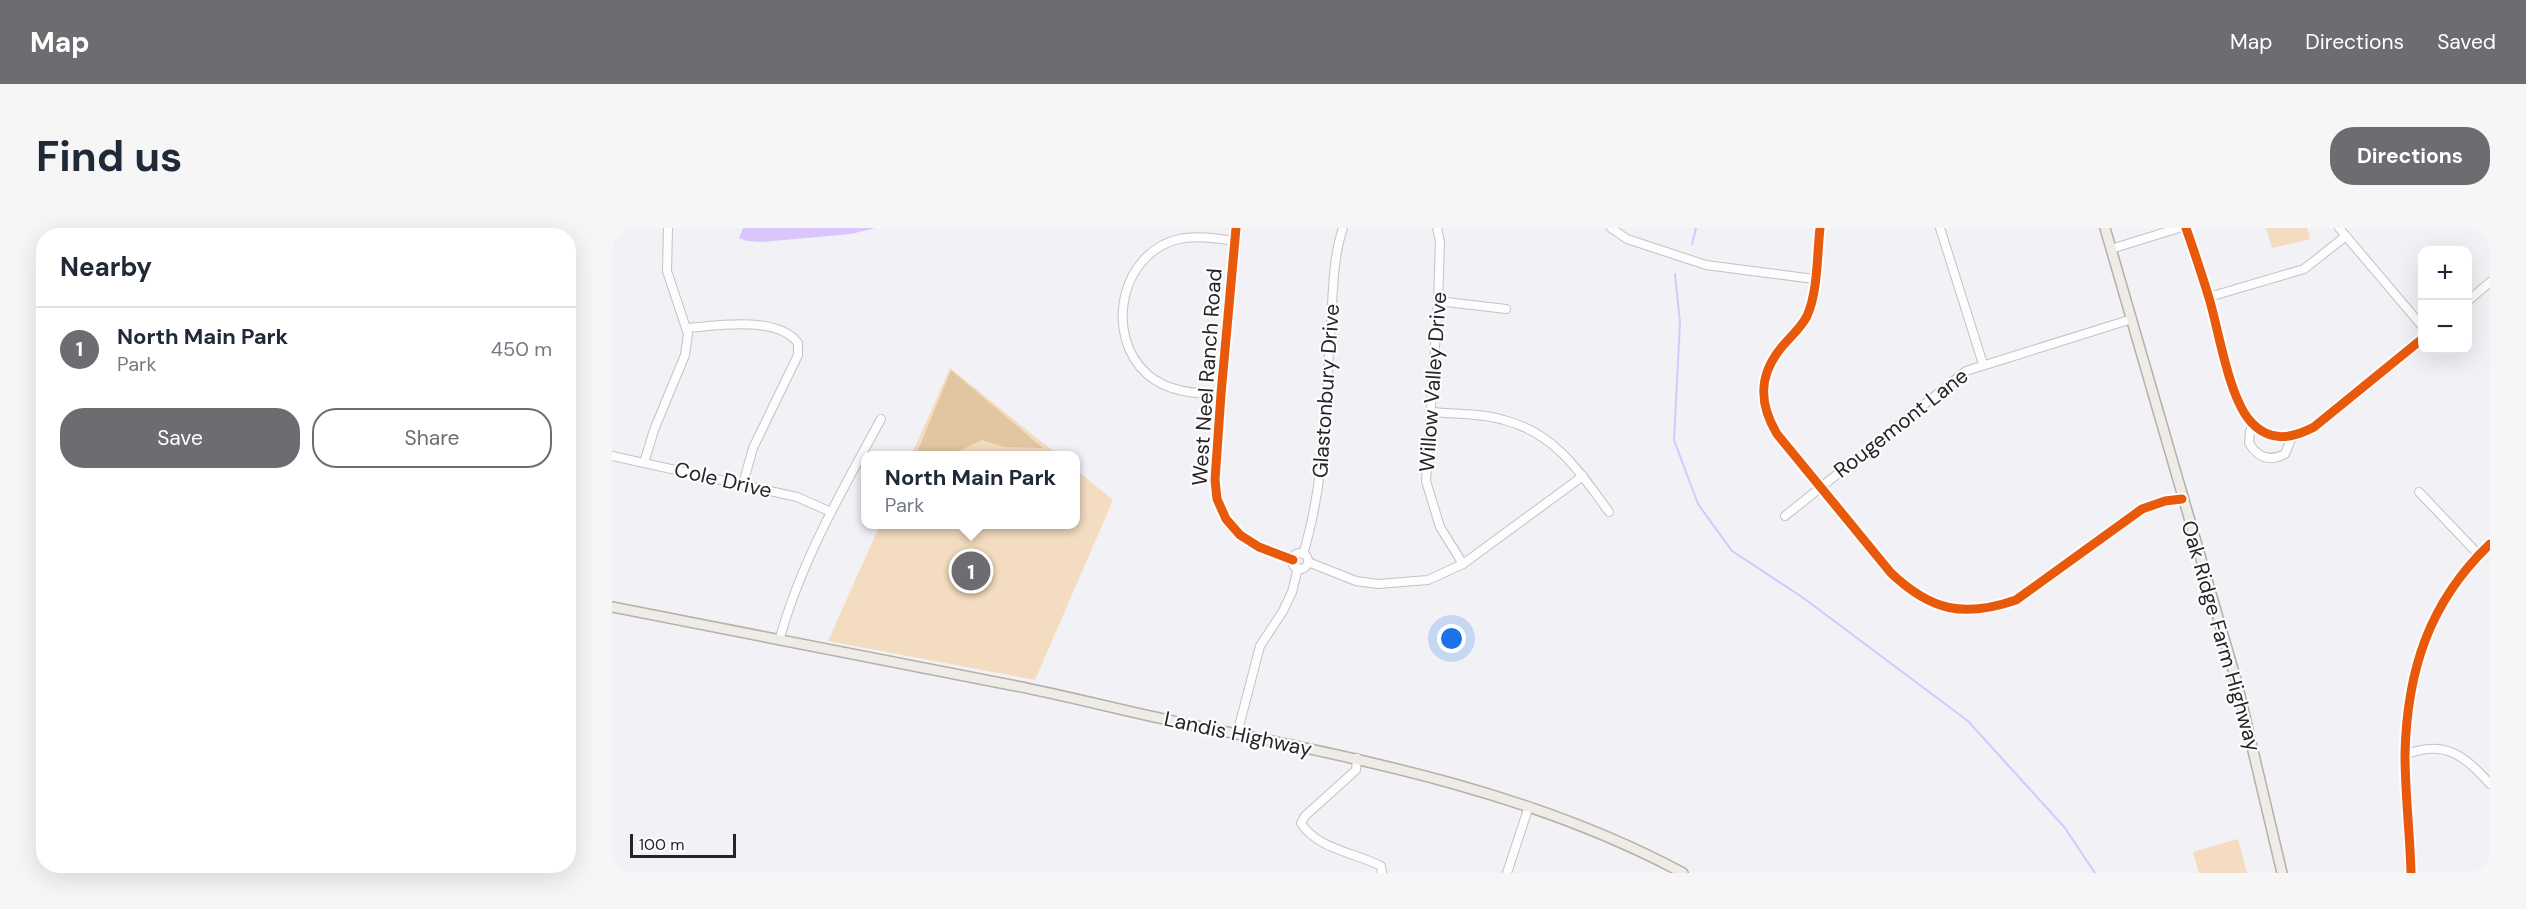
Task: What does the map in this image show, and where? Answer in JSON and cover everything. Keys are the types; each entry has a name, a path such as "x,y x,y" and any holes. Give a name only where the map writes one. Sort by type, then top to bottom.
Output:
{"main road":[{"name":"Oak Ridge Farm Highway","path":"2105,228 2240,693 2282,873"},
{"name":"Landis Highway","path":"612,607 780,638 1011,685 1417,773 1529,806 1618,840 1683,873"}],"street":[{"path":"644,463 654,430 685,355 688,334 667,271 668,228"},
{"name":"West Neel Ranch Road","path":"1236,228 1221,394 1215,480 1217,499 1226,519 1240,535 1259,547 1293,560"},
{"name":"Glastonbury Drive","path":"1303,554 1318,492 1333,300 1343,228"},
{"name":"Willow Valley Drive","path":"1437,228 1440,242 1438,301 1426,481 1440,527 1463,564"},
{"path":"1611,228 1627,239 1706,265 1814,279"},
{"path":"1820,228 1811,302 1807,316 1772,361 1764,381 1763,398 1767,418 1777,434 1891,573 1911,592 1950,608 1994,607 2016,600 2135,513 2151,505 2182,499"},
{"path":"1940,228 1983,364"},
{"path":"2111,249 2178,228"},
{"path":"2186,228 2209,297 2236,398 2253,425 2268,434 2292,437 2314,427 2418,342"},
{"path":"2339,228 2418,321"},
{"path":"2209,297 2304,269 2346,236"},
{"path":"1221,394 1195,394 1169,387 1148,375 1133,357 1124,335 1122,313 1127,285 1142,262 1157,248 1185,238 1234,241"},
{"path":"2469,300 2490,282"},
{"path":"1438,301 1506,309"},
{"name":"Rougemont Lane","path":"1785,516 1966,371 2132,320"},
{"path":"686,328 757,324 780,330 798,343 798,355 753,448 743,484"},
{"path":"1431,412 1490,417 1522,425 1555,444 1583,476 1609,512"},
{"path":"864,451 881,419"},
{"path":"2253,425 2249,443 2260,455 2269,459 2285,454 2292,437"},
{"name":"Cole Drive","path":"612,456 797,497 831,512"},
{"path":"780,638 792,597 831,512 861,456"},
{"path":"1308,562 1356,581 1378,584 1428,580 1463,564 1583,476"},
{"path":"2420,492 2479,555"},
{"path":"2411,873 2405,754 2408,713 2421,646 2435,614 2448,593 2490,544"},
{"path":"1303,554 1307,557 1308,562 1306,567 1298,568 1294,565 1293,560 1295,555 1303,554"},
{"path":"1238,734 1260,646 1284,611 1298,568"},
{"path":"2405,754 2418,749 2438,748 2455,752 2475,766 2490,784"},
{"path":"1356,758 1356,770 1305,816 1301,823 1306,830 1333,847 1381,866 1382,873"},
{"path":"1507,873 1529,806"}],"shaded area":[{"path":"743,228 875,228 851,234 761,242 739,238"},
{"path":"2266,228 2307,228 2310,239 2272,248"},
{"path":"950,368 1053,451 913,451"},
{"path":"951,370 1043,448 1004,447 982,440 959,451 918,451"},
{"path":"1080,473 1113,500 1035,680 828,641 878,529 1080,529"},
{"path":"2238,839 2247,873 2199,873 2193,852"}],"waterway":[{"path":"1692,244 1696,228"},
{"path":"1675,274 1680,323 1674,440 1698,504 1732,551 1802,597 1968,721 2065,828 2095,873"}],"cycle path":[{"path":"1236,228 1221,394 1215,480 1217,499 1226,519 1240,535 1259,547 1293,560"},
{"path":"1820,228 1811,306 1805,320 1781,348 1768,369 1764,401 1777,434 1891,573 1906,586 1920,596 1949,608 1980,609 1997,606 2016,600 2142,509 2165,501 2182,499"},
{"path":"2186,228 2209,298 2237,398 2252,423 2267,434 2290,436 2314,427 2418,342"},
{"path":"2411,873 2405,754 2411,694 2417,666 2425,640 2451,590 2490,544"}],"place":[{"name":"North Main Park","path":"971,571"}]}
